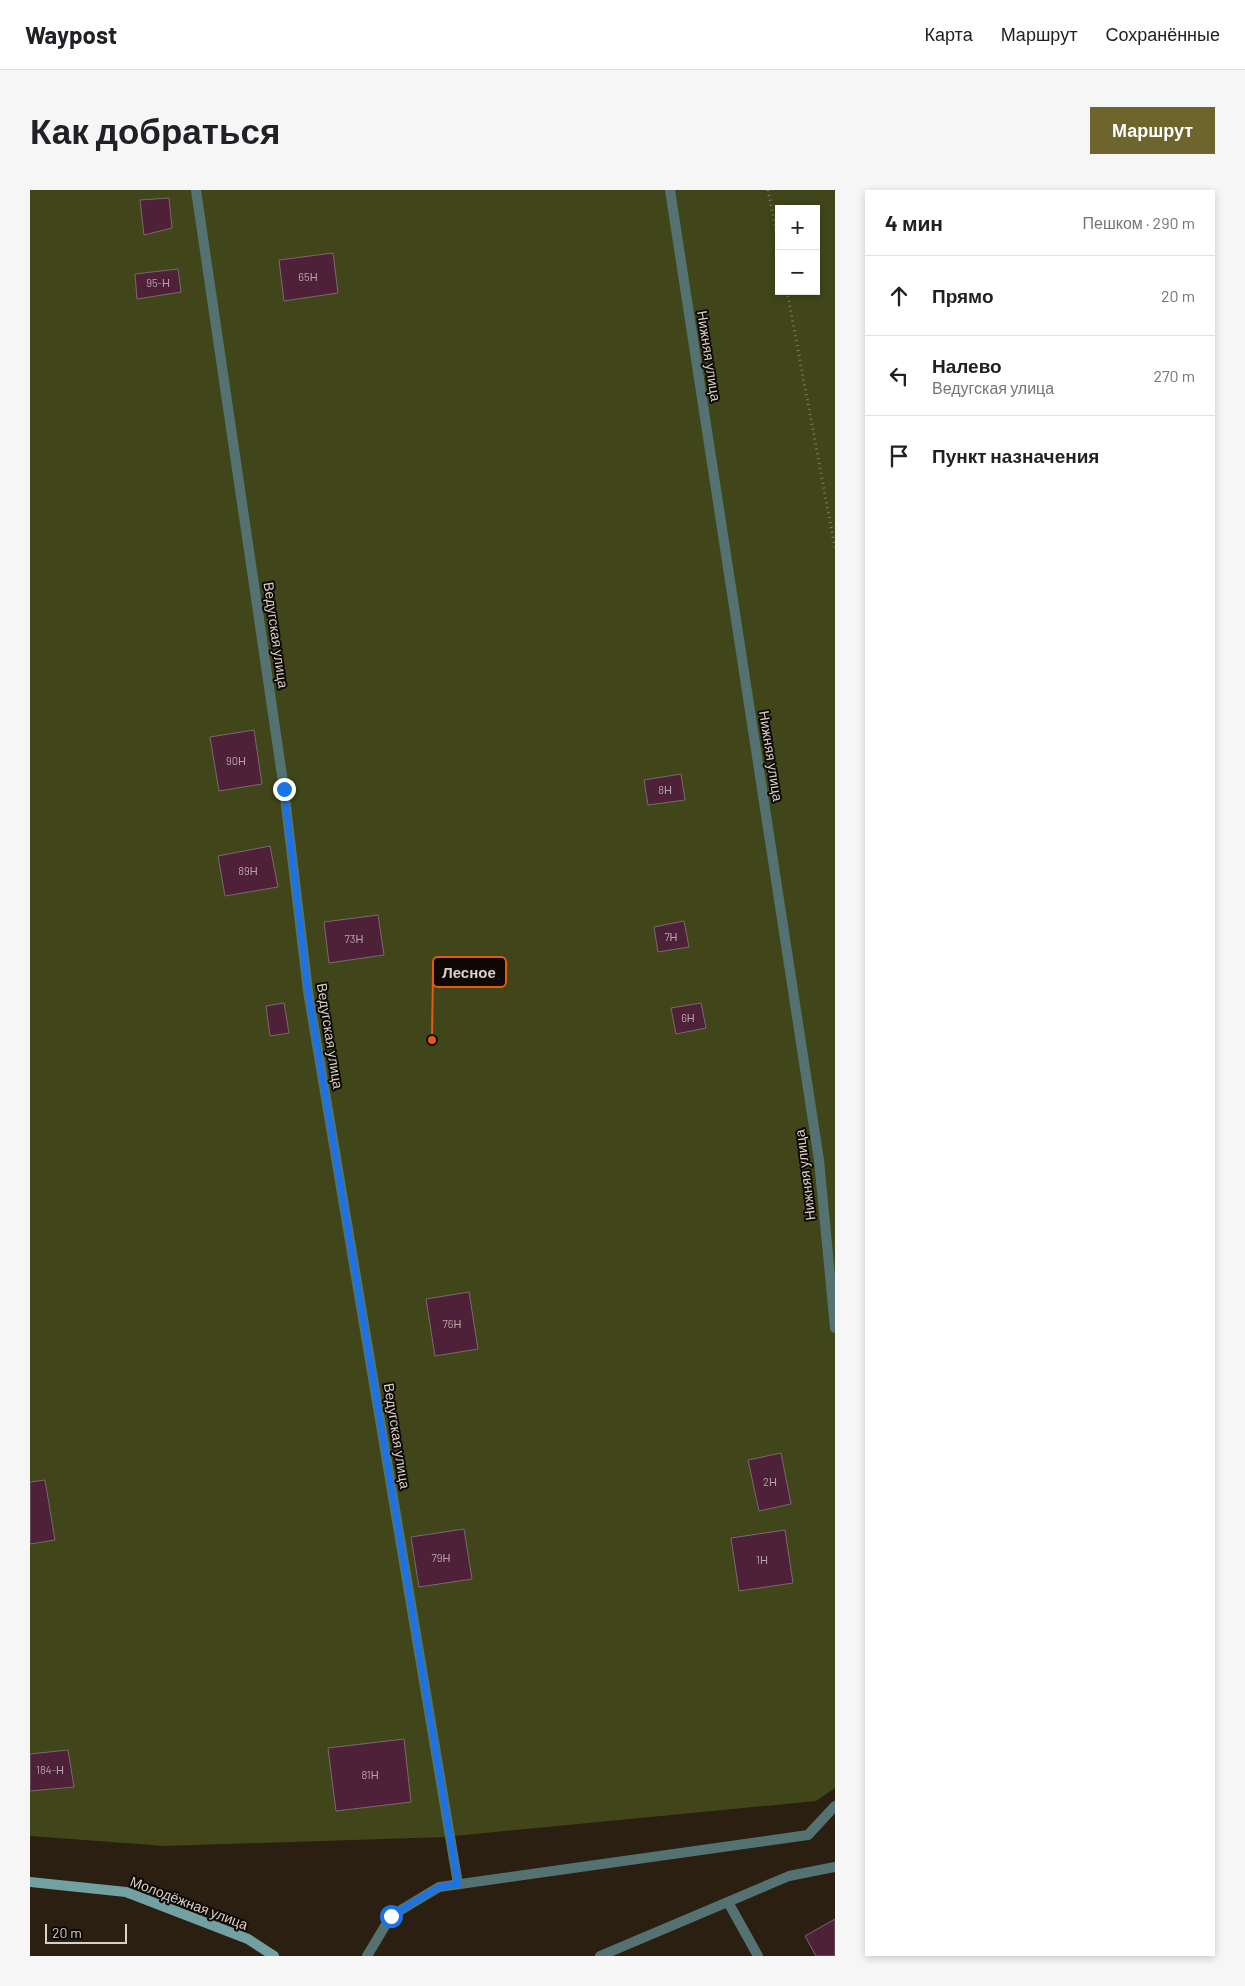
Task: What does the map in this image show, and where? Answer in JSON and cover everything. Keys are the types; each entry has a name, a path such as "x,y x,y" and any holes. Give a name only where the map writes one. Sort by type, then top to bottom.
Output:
{"main road":[{"name":"Молодёжная улица","path":"30,1882 126,1892 248,1940 274,1956"}],"street":[{"name":"Ведугская улица","path":"196,190 282,769 308,992 458,1884"},
{"name":"Нижняя улица","path":"670,190 819,1160 835,1328"},
{"path":"367,1956 391,1916 439,1887 808,1835 835,1806"},
{"path":"600,1956 789,1876 835,1867"},
{"path":"728,1902 758,1956"}],"path":[{"path":"768,190 775,226"},
{"path":"788,295 835,548"}],"green space":[{"path":"30,190 835,190 835,1788 816,1801 444,1837 165,1846 30,1836"}],"building":[{"path":"169,198 172,228 144,235 140,200"},
{"path":"333,253 338,293 284,301 279,260"},
{"path":"178,269 181,292 137,299 135,274"},
{"path":"254,730 262,784 219,791 210,737"},
{"path":"681,774 685,800 648,805 644,780"},
{"path":"270,846 278,887 225,896 218,856"},
{"path":"378,915 384,955 329,963 324,922"},
{"path":"684,921 689,947 658,952 654,927"},
{"path":"284,1003 289,1033 270,1036 266,1006"},
{"path":"701,1003 706,1028 676,1034 671,1008"},
{"path":"469,1292 478,1349 435,1356 426,1299"},
{"path":"781,1453 791,1504 759,1511 748,1460"},
{"path":"45,1480 55,1540 30,1544 30,1482"},
{"path":"464,1529 472,1579 419,1587 411,1537"},
{"path":"785,1530 793,1583 739,1591 731,1538"},
{"path":"404,1739 411,1802 336,1811 328,1748"},
{"path":"68,1750 74,1787 30,1791 30,1754"},
{"path":"835,1919 835,1956 816,1956 805,1936"}],"place":[{"name":"Лесное","path":"432,1040"}],"route":[{"path":"284,789 308,992 458,1884 439,1887 391,1916"}]}
